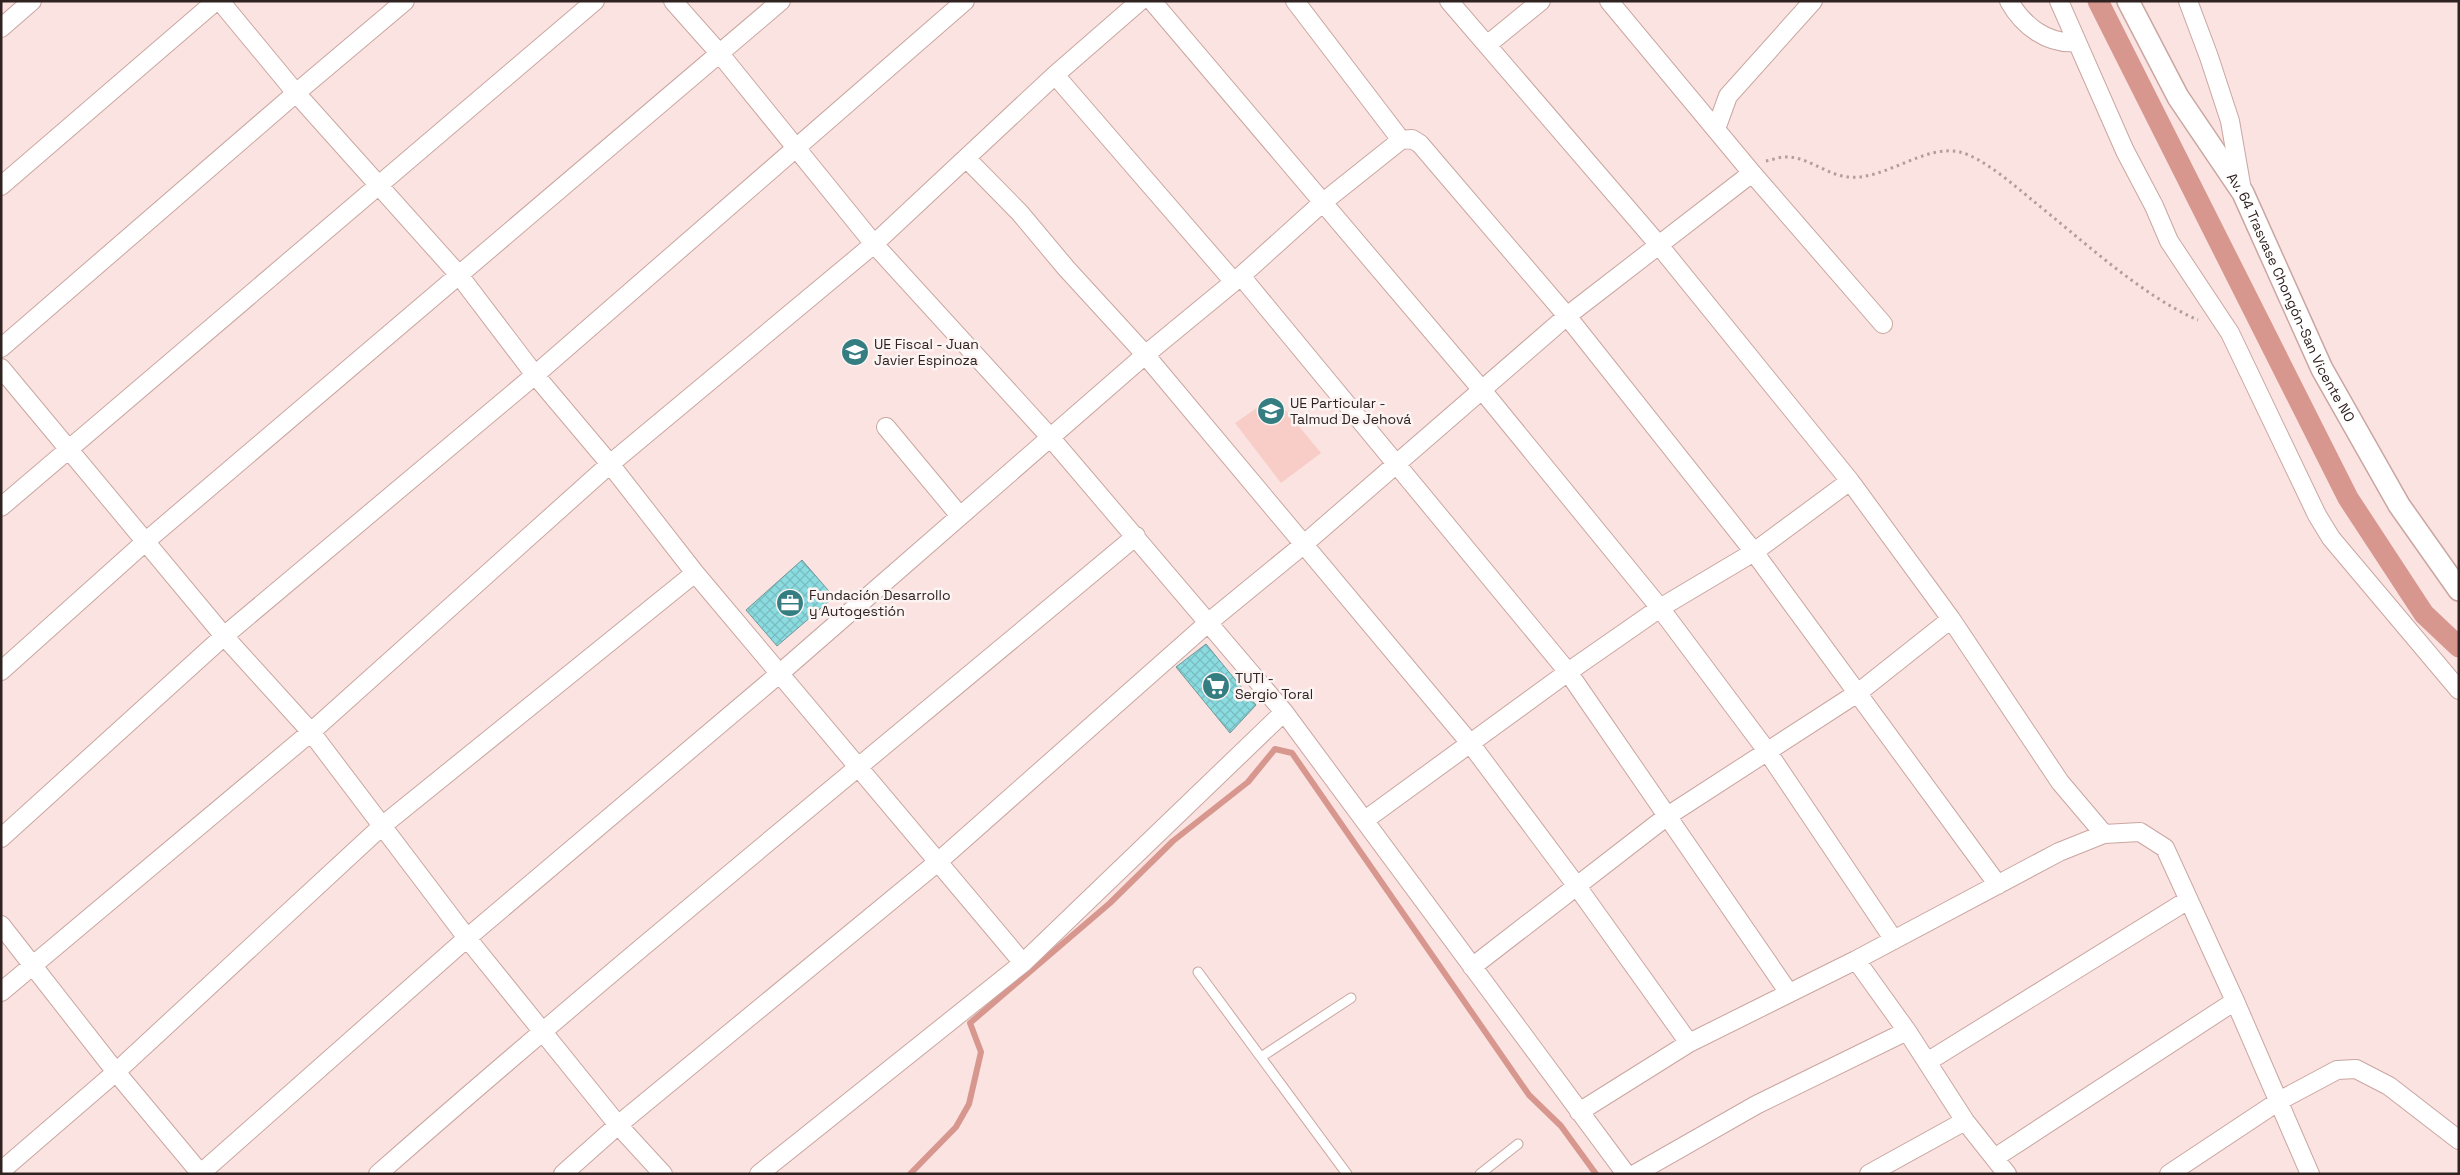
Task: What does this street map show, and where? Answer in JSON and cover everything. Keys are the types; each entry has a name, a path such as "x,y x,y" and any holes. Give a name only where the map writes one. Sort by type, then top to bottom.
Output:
{"street":[{"path":"1,28 32,1"},
{"path":"1,186 216,1"},
{"path":"220,1 296,92 459,274 535,375 610,464 695,573 1023,963"},
{"path":"1,348 296,92 405,1"},
{"path":"1,507 595,1"},
{"path":"673,1 720,54 795,149 874,244 1050,437 1284,712 1578,1112 1626,1174"},
{"path":"1,671 145,542 781,1"},
{"path":"1,838 224,636 535,375 964,1"},
{"path":"1,992 311,732 610,464 874,244 1055,75 1140,1"},
{"path":"1152,1 1482,390 1660,608 1767,751 1894,940"},
{"path":"1295,1 1400,140"},
{"path":"1449,1 1658,244 1850,481 1951,619 2060,782 2104,834"},
{"path":"1487,45 1541,1"},
{"path":"1609,1 1752,173 1883,324"},
{"path":"1716,129 1728,96 1813,1"},
{"path":"2009,1 2015,11 2032,29 2052,40 2065,43 2077,42"},
{"path":"2059,1 2169,241 2230,333 2317,515 2331,538 2459,690"},
{"name":"Av. 64 Trasvase Chongón-San Vicente NO","path":"2128,1 2178,97 2243,193 2322,368 2399,505 2459,590"},
{"path":"2188,1 2210,57 2230,121 2243,193"},
{"path":"1055,75 1238,279 1568,672 1666,817 1789,993"},
{"path":"1,925 34,964 116,1072 200,1174 468,938 779,674 1145,355 1238,279 1322,203 1400,140 1412,139 1420,144 1567,316 1754,552 1859,692 1998,885"},
{"path":"966,158 1020,212 1066,268 1145,355 1302,546 1470,743 1576,885 1689,1043"},
{"path":"563,1174 618,1126 939,861 1209,622 1302,546 1567,316 1752,173"},
{"path":"1,368 224,636 311,732 468,938 618,1126 663,1174"},
{"path":"886,426 960,516"},
{"path":"1365,820 1568,672 1660,608 1754,552 1850,481"},
{"path":"378,1174 542,1030 859,769 1136,536"},
{"path":"1,1170 116,1072 382,826 695,573"},
{"path":"1472,967 1666,817 1859,692 1951,619"},
{"path":"760,1174 1023,963 1284,712"},
{"path":"1578,1112 1689,1043 1856,960 2059,852 2104,834 2140,832 2165,848 2235,1001 2310,1174"},
{"path":"1927,1062 2188,900"},
{"path":"1856,960 1907,1031 1965,1121 1996,1157 2007,1174"},
{"path":"1996,1157 2235,1001"},
{"path":"1634,1174 1756,1105 1907,1031"},
{"path":"2169,1174 2279,1101 2337,1070 2356,1068 2389,1086 2459,1140"},
{"path":"1868,1174 1965,1121"}],"lane":[{"path":"1198,972 1347,1174"},
{"path":"1261,1057 1351,998"},
{"path":"1480,1174 1518,1144"}],"path":[{"path":"1752,173 1766,161 1785,157 1805,161 1849,177 1874,173 1944,151 1960,152 2012,184 2140,284 2185,314 2230,333"}],"shaded area":[{"path":"1274,396 1321,453 1281,483 1235,423"}],"building":[{"name":"Fundación Desarrollo y Autogestión","path":"802,560 834,597 777,646 746,610"},
{"name":"TUTI - Sergio Toral","path":"1206,644 1256,705 1230,733 1176,667"}],"waterway":[{"path":"2098,1 2348,498 2424,614 2459,647"},
{"path":"910,1174 956,1127 969,1104 981,1052 970,1023 1110,903 1173,841 1248,782 1275,749 1292,753 1529,1095 1561,1126 1596,1174"}],"place":[{"name":"UE Fiscal - Juan Javier Espinoza","path":"855,352"},
{"name":"UE Particular - Talmud De Jehová","path":"1271,411"},
{"name":"Fundación Desarrollo y Autogestión","path":"790,603"},
{"name":"TUTI - Sergio Toral","path":"1216,686"}]}
